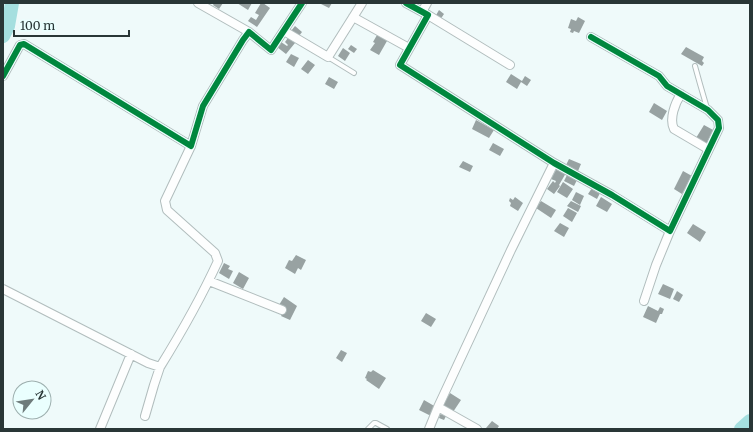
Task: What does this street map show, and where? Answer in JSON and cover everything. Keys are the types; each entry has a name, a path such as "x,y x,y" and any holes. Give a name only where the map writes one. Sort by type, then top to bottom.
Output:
{"street":[{"path":"198,3 249,32 271,50 302,3"},
{"path":"284,31 328,57 362,3"},
{"path":"406,3 510,65"},
{"path":"427,3 425,14 400,65 554,163 612,195 670,231"},
{"path":"353,17 409,48"},
{"path":"145,416 160,367 209,281 218,261 215,253 167,210 165,200 191,146 204,106 249,32"},
{"path":"591,37 659,76 667,86 708,110 718,120 719,128 670,231 656,265 644,301"},
{"path":"3,76 20,45 24,44 191,146"},
{"path":"681,94 676,101 672,125 674,129 708,150"},
{"path":"430,429 438,407 511,250 554,163"},
{"path":"209,281 282,310"},
{"path":"3,289 131,354 160,367"},
{"path":"100,429 131,354"},
{"path":"438,407 478,429"}],"lane":[{"path":"328,57 354,73"},
{"path":"696,66 708,110"},
{"path":"368,429 376,423 387,429"}],"building":[{"path":"214,3 223,3 219,9 213,5"},
{"path":"237,3 252,3 248,10"},
{"path":"261,3 270,8 257,27 248,21 251,17 256,20 259,15 255,13"},
{"path":"319,3 332,3 329,8"},
{"path":"439,10 444,14 440,20 435,17"},
{"path":"578,17 585,21 579,33 574,31 573,33 570,32 571,29 568,28 571,19 576,21"},
{"path":"295,26 302,32 299,36 291,31"},
{"path":"377,35 387,41 379,55 370,50 375,43 373,42"},
{"path":"288,38 295,43 286,54 277,47 281,42 287,46 288,45 285,42"},
{"path":"351,45 357,49 354,53 348,49"},
{"path":"686,47 704,57 702,61 704,63 702,66 681,54"},
{"path":"343,48 350,53 345,61 338,56"},
{"path":"291,54 299,58 294,67 286,62"},
{"path":"308,60 315,65 308,74 301,69"},
{"path":"511,74 522,81 525,76 531,80 527,86 521,82 517,89 506,82"},
{"path":"329,77 338,82 334,89 325,84"},
{"path":"654,103 667,111 662,120 649,112"},
{"path":"476,120 494,130 489,138 472,129"},
{"path":"704,125 715,131 706,145 696,138"},
{"path":"493,143 504,149 500,156 489,150"},
{"path":"569,159 581,164 578,171 566,165"},
{"path":"463,161 473,166 470,172 459,167"},
{"path":"557,168 566,173 559,185 560,186 554,194 547,189 553,181 555,183 556,181 551,179"},
{"path":"683,171 692,176 682,194 674,189"},
{"path":"568,173 578,178 574,186 564,181"},
{"path":"563,182 573,189 567,198 557,192"},
{"path":"592,188 600,193 597,199 588,194"},
{"path":"576,192 584,196 580,205 572,200"},
{"path":"515,197 523,203 518,211 510,206 510,198 513,200"},
{"path":"601,197 612,204 607,212 596,206"},
{"path":"541,201 556,210 551,218 536,208"},
{"path":"571,201 581,206 578,212 567,206"},
{"path":"568,208 577,213 572,222 563,216"},
{"path":"560,223 569,228 564,237 554,231"},
{"path":"693,224 706,232 700,242 687,233"},
{"path":"296,255 306,260 301,270 298,268 295,274 285,268 289,260 292,261"},
{"path":"224,263 230,266 228,269 233,271 229,279 219,273"},
{"path":"239,272 249,278 243,289 233,283"},
{"path":"663,284 674,289 670,299 658,294"},
{"path":"677,291 683,295 679,302 673,299"},
{"path":"284,297 297,306 290,320 281,316 285,309 279,305"},
{"path":"648,306 658,311 660,307 664,309 656,323 643,317"},
{"path":"426,313 436,319 431,327 421,321"},
{"path":"341,350 347,353 342,362 336,358"},
{"path":"373,370 386,378 379,389 365,378 368,371 371,372"},
{"path":"450,393 461,400 453,412 443,405"},
{"path":"424,400 436,407 431,416 419,410"},
{"path":"440,414 446,416 444,420 439,418"},
{"path":"492,421 499,426 497,429 486,428"}],"waterway":[{"path":"3,36 8,26 12,3"},
{"path":"741,429 750,421"}],"cycle path":[{"path":"3,76 20,45 24,44 191,146 203,106 249,32 271,50 302,3"},
{"path":"406,3 428,15 400,65 554,163 612,195 670,231 719,128 718,120 708,110 667,86 659,76 591,37"}]}
